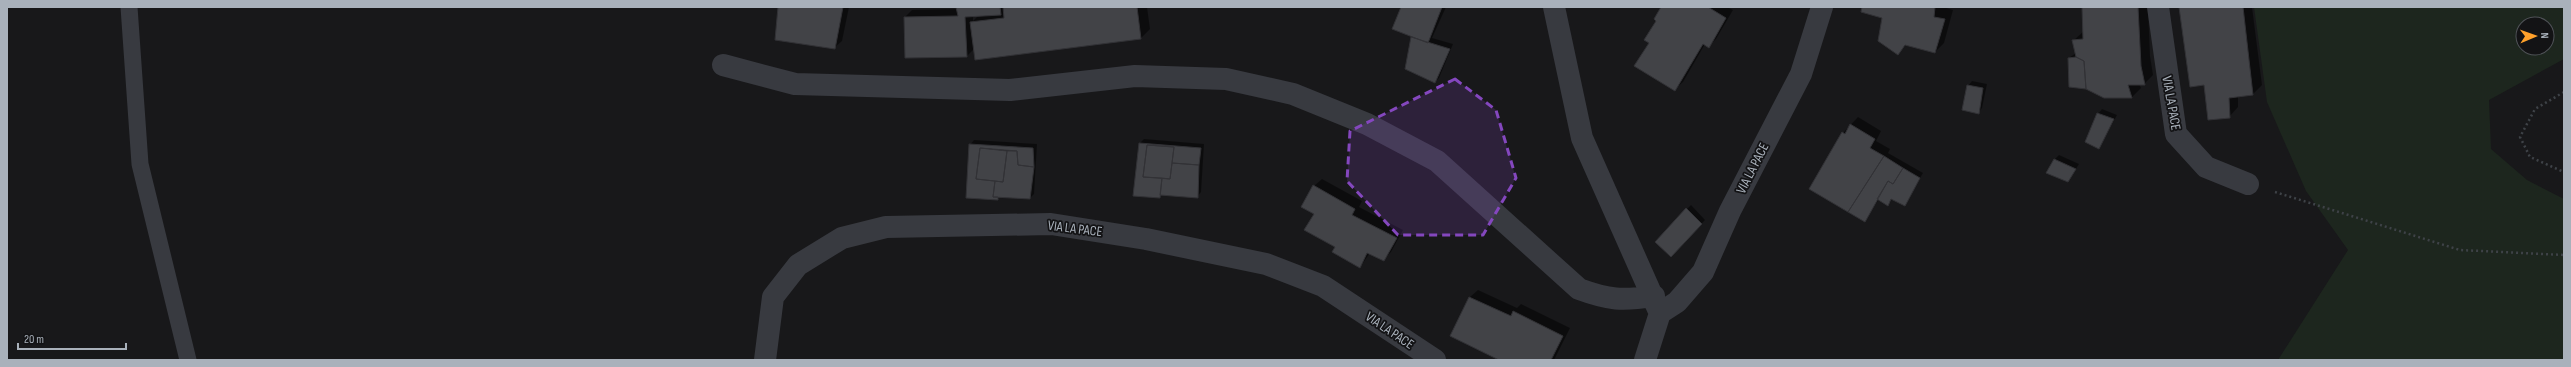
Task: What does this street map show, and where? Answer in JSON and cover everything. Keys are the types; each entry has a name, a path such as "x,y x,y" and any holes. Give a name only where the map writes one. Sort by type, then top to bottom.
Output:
{"street":[{"path":"1554,7 1582,138 1657,304 1645,360"},
{"name":"VIA LA PACE","path":"1657,304 1677,302 1703,272 1730,211 1800,74 1822,7"},
{"name":"VIA LA PACE","path":"2158,7 2176,134 2206,167 2248,184"},
{"path":"723,65 795,84 1010,90 1135,76 1226,79 1293,94 1367,124 1437,161 1579,289 1607,300 1634,299 1657,304"},
{"name":"VIA LA PACE","path":"765,360 773,298 798,265 842,238 886,227 1051,224 1146,238 1266,264 1323,286 1435,360"}],"lane":[{"path":"129,7 140,164 188,360"}],"path":[{"path":"2564,92 2535,110 2520,137 2530,157 2564,172"},
{"path":"2248,184 2460,250 2564,255"}],"highlighted area":[{"path":"1455,79 1496,110 1516,178 1483,235 1398,235 1347,181 1350,131"}],"shaded area":[{"path":"2254,7 2564,7 2564,59 2489,100 2491,149 2527,180 2564,199 2564,360 2278,360 2348,250 2306,191 2267,102"}],"building":[{"path":"778,7 843,7 835,49 775,40"},
{"path":"956,7 1000,7 1001,15 965,17 967,57 905,58 904,17 958,16"},
{"path":"1003,7 1137,7 1141,39 975,60 970,22 1004,18"},
{"path":"1401,7 1442,7 1428,43 1392,29"},
{"path":"1661,7 1708,7 1726,18 1709,48 1703,44 1675,91 1634,66 1649,43 1644,40 1656,21 1654,19"},
{"path":"1862,7 1935,7 1934,17 1945,19 1935,53 1905,45 1898,55 1878,41 1882,18 1861,12"},
{"path":"2082,7 2138,7 2141,66 2145,85 2128,85 2132,98 2104,98 2086,89 2084,61 2076,57 2072,40 2083,39"},
{"path":"2179,7 2243,7 2253,95 2229,98 2230,118 2208,120 2204,85 2190,87"},
{"path":"1411,37 1450,49 1435,83 1405,69"},
{"path":"2076,57 2084,61 2086,89 2069,87 2068,58"},
{"path":"1967,85 1983,88 1979,114 1962,110"},
{"path":"2097,113 2114,119 2099,149 2085,142"},
{"path":"1850,124 1875,139 1870,148 1884,156 1848,212 1809,189 1842,132 1845,134"},
{"path":"1139,143 1201,148 1199,165 1172,163 1174,147 1147,145 1143,177 1162,178 1160,198 1133,196"},
{"path":"969,144 1033,148 1034,167 1018,165 1017,151 980,148 976,179 995,181 993,197 998,197 998,200 966,198"},
{"path":"1147,145 1174,147 1170,179 1143,177"},
{"path":"980,148 1007,151 1003,182 976,179"},
{"path":"1007,151 1017,151 1018,165 1034,167 1030,199 993,197 995,181 1003,182"},
{"path":"1884,156 1903,168 1893,184 1888,181 1865,222 1848,212"},
{"path":"2054,159 2076,169 2068,182 2046,173"},
{"path":"1172,163 1199,165 1198,198 1160,195 1162,178 1170,179"},
{"path":"1903,168 1920,178 1905,206 1891,199 1888,206 1877,199 1888,181 1893,184"},
{"path":"1313,185 1355,209 1352,215 1397,238 1384,261 1367,253 1360,268 1332,252 1335,247 1304,230 1314,214 1301,207"},
{"path":"1686,208 1702,224 1671,257 1655,242"},
{"path":"1469,297 1511,316 1513,311 1563,336 1551,360 1499,360 1450,336"}]}
